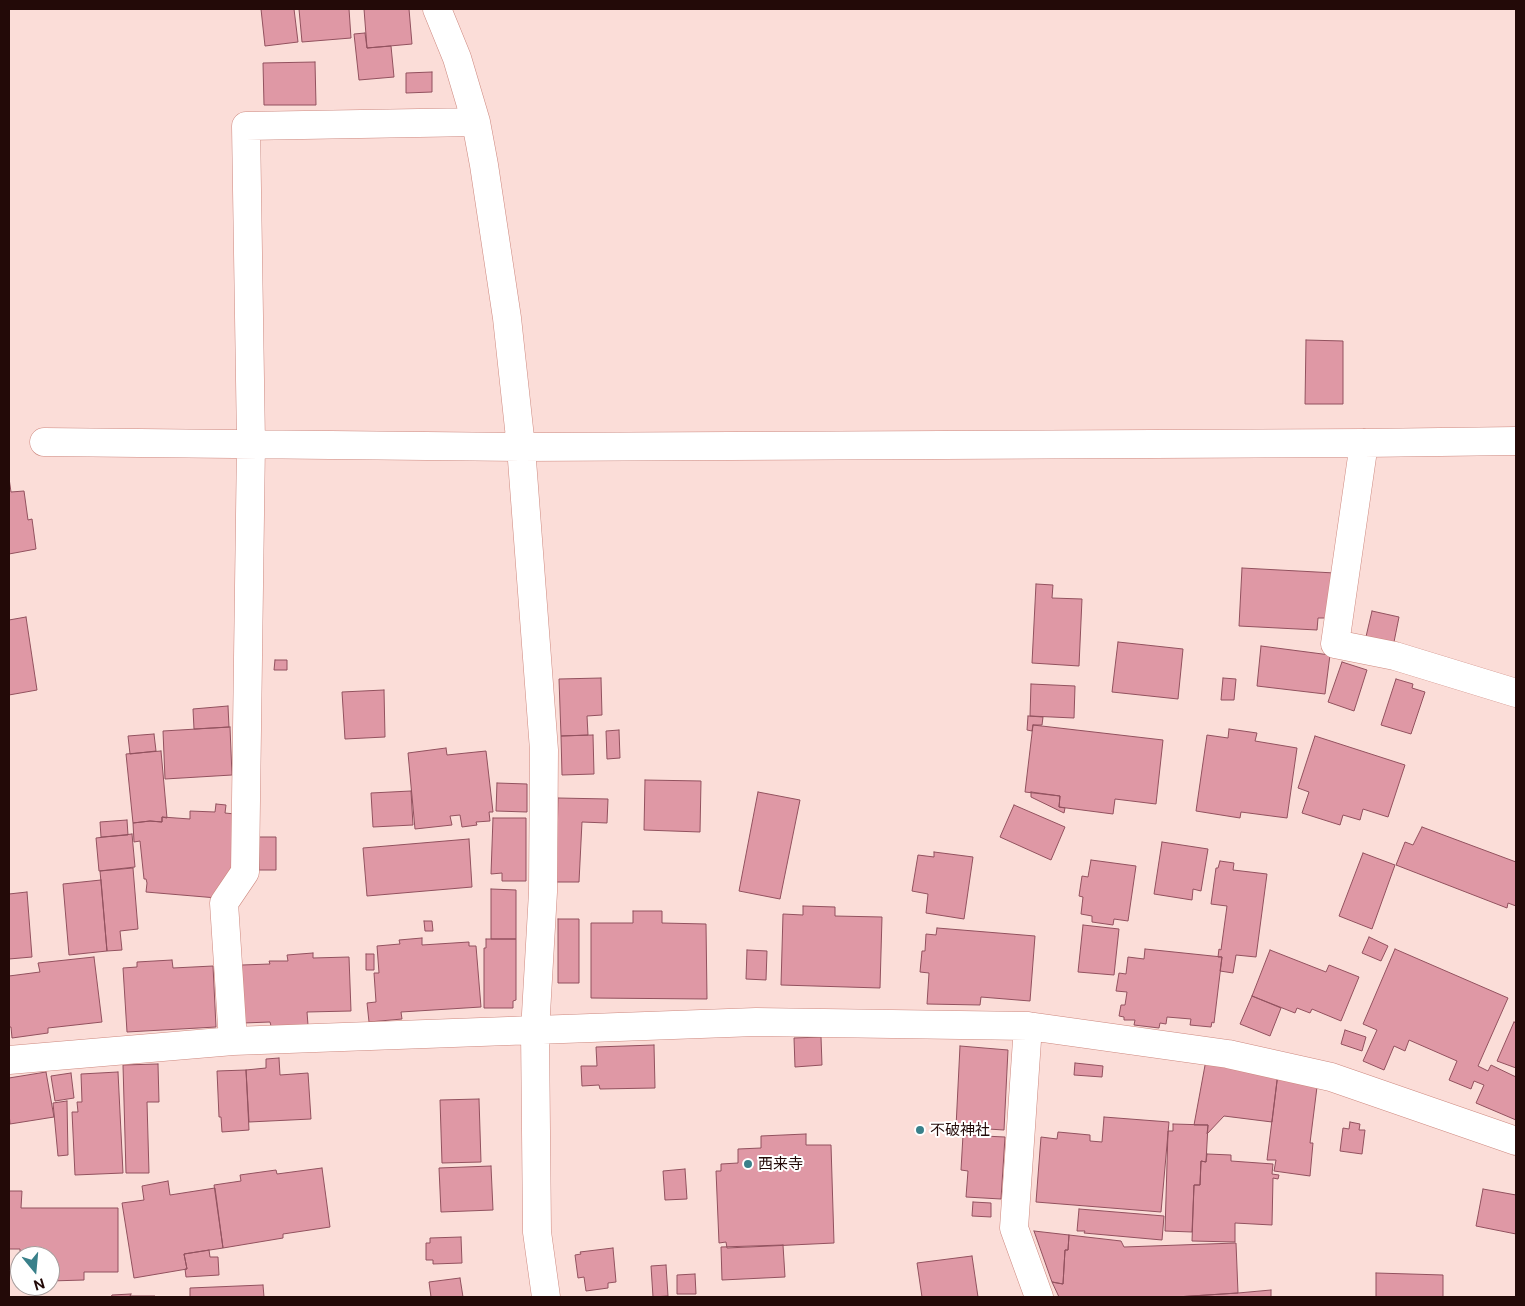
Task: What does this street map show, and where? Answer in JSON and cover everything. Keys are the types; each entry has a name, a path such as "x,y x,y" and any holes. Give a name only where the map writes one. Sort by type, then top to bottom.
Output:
{"street":[{"path":"437,9 457,58 476,122 486,174 507,318 522,447 544,750 543,892 535,1031 537,1232 546,1297"},
{"path":"233,1041 224,903 245,872 251,443 246,126 476,122"},
{"path":"44,442 522,447 1516,441"},
{"path":"1364,443 1335,644 1394,656 1516,693"},
{"path":"9,1060 233,1041 756,1022 1028,1026 1228,1054 1331,1078 1516,1141"},
{"path":"1028,1026 1014,1228 1038,1297"}],"building":[{"path":"261,9 294,9 298,42 265,46"},
{"path":"299,9 349,9 351,38 302,42"},
{"path":"364,9 409,9 412,44 367,48"},
{"path":"365,33 367,48 391,46 394,77 359,80 354,34"},
{"path":"315,62 316,105 264,105 263,63"},
{"path":"432,72 432,92 406,93 406,73"},
{"path":"1306,340 1343,341 1343,404 1305,404"},
{"path":"9,478 11,492 24,491 28,520 32,519 36,549 9,554"},
{"path":"1242,568 1335,573 1326,618 1318,618 1317,630 1239,626"},
{"path":"1036,584 1053,585 1052,598 1082,599 1079,666 1032,663"},
{"path":"1372,611 1399,617 1393,647 1365,641"},
{"path":"26,617 37,690 9,695 9,620"},
{"path":"1118,642 1183,649 1178,699 1112,692"},
{"path":"1261,646 1330,655 1325,694 1257,686"},
{"path":"275,660 287,660 287,670 274,670"},
{"path":"1342,662 1367,670 1354,711 1328,702"},
{"path":"601,678 602,715 587,716 588,735 561,736 559,679"},
{"path":"1223,678 1236,679 1234,700 1221,700"},
{"path":"1396,679 1413,684 1412,688 1425,692 1411,734 1381,725"},
{"path":"1031,684 1075,686 1074,718 1030,716"},
{"path":"384,690 385,737 345,739 342,692"},
{"path":"228,706 229,727 194,729 193,709"},
{"path":"1028,716 1043,717 1042,725 1033,725 1032,731 1027,730"},
{"path":"1033,725 1163,740 1156,804 1115,799 1113,814 1059,807 1060,796 1025,792"},
{"path":"230,727 232,775 165,779 163,731"},
{"path":"1229,729 1257,733 1255,741 1297,748 1287,818 1241,812 1240,818 1196,811 1207,735 1228,738"},
{"path":"619,730 620,758 607,759 606,731"},
{"path":"154,734 156,751 130,754 128,736"},
{"path":"593,735 594,774 562,775 561,736"},
{"path":"1315,736 1405,765 1388,817 1363,809 1360,820 1343,815 1340,825 1302,813 1309,792 1298,788"},
{"path":"446,748 447,755 486,751 493,812 489,812 490,821 476,822 477,825 462,827 460,815 450,816 452,825 415,829 408,753"},
{"path":"161,751 167,818 162,817 162,822 133,823 126,754"},
{"path":"645,780 701,781 700,832 644,830"},
{"path":"497,783 527,784 527,812 496,811"},
{"path":"411,791 413,825 373,827 371,793"},
{"path":"758,792 800,800 780,899 739,891"},
{"path":"1031,792 1060,796 1059,807 1065,808 1064,813 1031,797"},
{"path":"558,798 608,799 607,823 582,822 579,882 556,882"},
{"path":"216,804 226,805 225,813 235,814 233,888 218,887 217,898 146,892 147,883 146,879 144,879 140,841 134,842 133,823 162,822 162,817 190,819 190,811 215,812"},
{"path":"1014,805 1065,827 1051,860 1000,837"},
{"path":"493,818 526,818 526,881 502,881 502,873 491,874"},
{"path":"127,820 128,835 101,837 100,822"},
{"path":"1422,827 1516,862 1516,906 1508,903 1507,908 1396,865 1405,842 1413,845"},
{"path":"132,834 135,867 99,871 96,838"},
{"path":"259,837 276,837 276,870 259,870"},
{"path":"469,839 472,887 367,896 363,848"},
{"path":"1162,842 1208,849 1201,891 1193,889 1192,900 1154,894"},
{"path":"934,852 973,857 964,919 926,913 928,894 912,891 918,855 934,857"},
{"path":"1363,853 1395,865 1372,929 1339,916"},
{"path":"1091,860 1136,866 1128,921 1114,919 1113,925 1092,922 1092,916 1081,914 1083,897 1079,896 1082,876 1088,877"},
{"path":"1220,861 1234,863 1233,870 1267,874 1256,957 1236,955 1233,973 1220,971 1222,957 1218,957 1219,949 1221,950 1227,906 1211,904 1216,868 1218,868"},
{"path":"133,868 138,929 120,931 122,950 107,951 100,871"},
{"path":"101,880 107,951 69,955 63,884"},
{"path":"491,889 516,890 516,939 491,939"},
{"path":"27,892 32,957 9,959 9,894"},
{"path":"803,906 835,907 835,916 882,917 880,988 781,985 783,914 803,915"},
{"path":"633,911 662,911 662,923 706,924 707,999 591,998 591,923 633,923"},
{"path":"558,919 579,919 579,983 558,983"},
{"path":"424,921 432,921 433,931 425,931"},
{"path":"1083,925 1119,929 1114,975 1078,972"},
{"path":"937,928 1035,936 1030,1001 981,997 980,1005 927,1004 929,973 920,972 922,951 925,951 926,934 936,935"},
{"path":"1369,937 1388,946 1381,961 1362,953"},
{"path":"422,938 422,945 469,942 469,946 476,946 481,1007 401,1012 402,1019 369,1022 367,1003 376,1002 374,973 379,973 377,946 400,944 399,940"},
{"path":"486,939 516,939 516,1000 513,1001 513,1008 484,1008 484,948 486,948"},
{"path":"1145,949 1222,957 1214,1023 1212,1022 1211,1027 1190,1025 1191,1019 1167,1017 1166,1024 1160,1023 1159,1028 1134,1025 1135,1020 1124,1020 1124,1017 1119,1016 1121,1005 1125,1005 1127,992 1116,991 1119,973 1126,974 1128,957 1144,959"},
{"path":"1395,949 1508,998 1478,1066 1488,1071 1491,1065 1516,1077 1516,1120 1476,1103 1484,1085 1474,1081 1471,1089 1449,1080 1457,1061 1409,1040 1405,1051 1394,1046 1384,1070 1363,1061 1377,1030 1363,1024"},
{"path":"747,950 767,951 766,980 746,979"},
{"path":"1270,950 1326,972 1329,965 1359,977 1341,1021 1312,1009 1310,1013 1297,1008 1295,1013 1252,996"},
{"path":"313,953 313,958 349,957 351,1011 307,1012 308,1025 271,1026 270,1022 243,1023 242,965 270,964 269,961 288,961 287,955"},
{"path":"366,954 374,954 374,970 366,970"},
{"path":"94,957 102,1022 48,1028 48,1033 12,1038 11,1027 9,1027 9,976 40,972 38,963"},
{"path":"172,960 173,968 213,966 216,1027 127,1032 123,968 137,967 137,962"},
{"path":"1252,996 1281,1008 1270,1036 1240,1024"},
{"path":"1514,1022 1516,1023 1516,1068 1497,1061"},
{"path":"1345,1030 1366,1037 1362,1051 1341,1044"},
{"path":"821,1037 822,1065 795,1067 794,1038"},
{"path":"654,1045 655,1088 600,1089 599,1085 582,1086 581,1066 597,1066 596,1047"},
{"path":"960,1046 1008,1050 1004,1130 956,1127"},
{"path":"279,1058 280,1075 308,1073 311,1119 249,1122 246,1070 266,1068 266,1059"},
{"path":"1206,1060 1278,1073 1272,1122 1224,1116 1207,1134 1208,1125 1194,1125"},
{"path":"1075,1063 1103,1066 1102,1077 1074,1075"},
{"path":"158,1064 159,1102 147,1102 149,1173 126,1173 123,1065"},
{"path":"246,1070 249,1130 222,1132 221,1117 219,1117 217,1071"},
{"path":"46,1072 54,1117 10,1124 9,1078"},
{"path":"118,1072 123,1173 75,1175 72,1112 78,1112 77,1102 82,1102 81,1074"},
{"path":"71,1073 74,1098 55,1101 51,1076"},
{"path":"1278,1073 1318,1079 1310,1143 1313,1143 1310,1176 1274,1171 1276,1160 1267,1160"},
{"path":"479,1099 481,1162 442,1163 440,1100"},
{"path":"67,1101 68,1155 58,1156 53,1103"},
{"path":"1104,1117 1169,1122 1161,1212 1036,1202 1041,1137 1057,1139 1058,1132 1090,1135 1090,1141 1102,1142"},
{"path":"1350,1122 1360,1124 1359,1130 1365,1130 1362,1154 1340,1151 1343,1128 1349,1129"},
{"path":"1173,1124 1208,1125 1206,1162 1201,1161 1200,1185 1194,1185 1192,1232 1165,1231 1168,1131 1173,1131"},
{"path":"806,1134 806,1145 831,1145 834,1243 727,1248 726,1242 719,1243 716,1171 721,1171 721,1164 738,1163 738,1149 761,1148 761,1136"},
{"path":"963,1135 1005,1137 1001,1199 966,1197 968,1171 961,1170"},
{"path":"1207,1154 1231,1155 1231,1161 1273,1164 1272,1174 1279,1175 1278,1179 1273,1178 1272,1225 1235,1223 1235,1242 1192,1241 1194,1185 1200,1185 1201,1161 1206,1162"},
{"path":"491,1166 493,1210 441,1212 439,1168"},
{"path":"322,1168 330,1227 283,1234 283,1238 223,1248 214,1185 241,1181 240,1175 276,1170 277,1174"},
{"path":"685,1169 687,1199 665,1200 663,1171"},
{"path":"168,1181 170,1195 215,1188 223,1248 184,1254 187,1269 134,1278 122,1203 144,1200 142,1186"},
{"path":"1483,1189 1516,1195 1516,1234 1476,1226"},
{"path":"9,1191 22,1191 21,1208 118,1208 118,1272 84,1272 84,1280 60,1281 60,1246 10,1246 9,1249"},
{"path":"973,1202 991,1203 991,1217 972,1216"},
{"path":"1079,1209 1164,1216 1162,1240 1077,1231"},
{"path":"1034,1231 1069,1235 1068,1250 1065,1250 1063,1284 1052,1282"},
{"path":"1069,1235 1121,1241 1124,1247 1236,1243 1238,1293 1176,1297 1059,1297 1052,1282 1063,1284 1065,1250 1068,1250"},
{"path":"461,1237 462,1263 433,1264 433,1260 426,1260 426,1243 430,1243 430,1238"},
{"path":"783,1245 785,1277 722,1280 721,1247"},
{"path":"613,1248 616,1282 608,1283 608,1288 586,1291 584,1277 578,1278 575,1255 581,1254 580,1252"},
{"path":"209,1250 210,1257 218,1257 219,1275 186,1277 185,1269 187,1269 184,1254"},
{"path":"972,1256 978,1297 922,1297 917,1263"},
{"path":"666,1265 668,1296 653,1297 651,1266"},
{"path":"1376,1273 1443,1275 1443,1297 1376,1297"},
{"path":"695,1274 696,1294 677,1294 677,1275"},
{"path":"460,1278 463,1297 431,1297 429,1282"},
{"path":"263,1285 264,1297 190,1297 190,1288"},
{"path":"1271,1290 1271,1297 1176,1297 1238,1293"},
{"path":"131,1294 130,1296 155,1297 111,1297 112,1295"}],"place":[{"name":"不破神社","path":"920,1130"},
{"name":"西来寺","path":"748,1164"}]}
